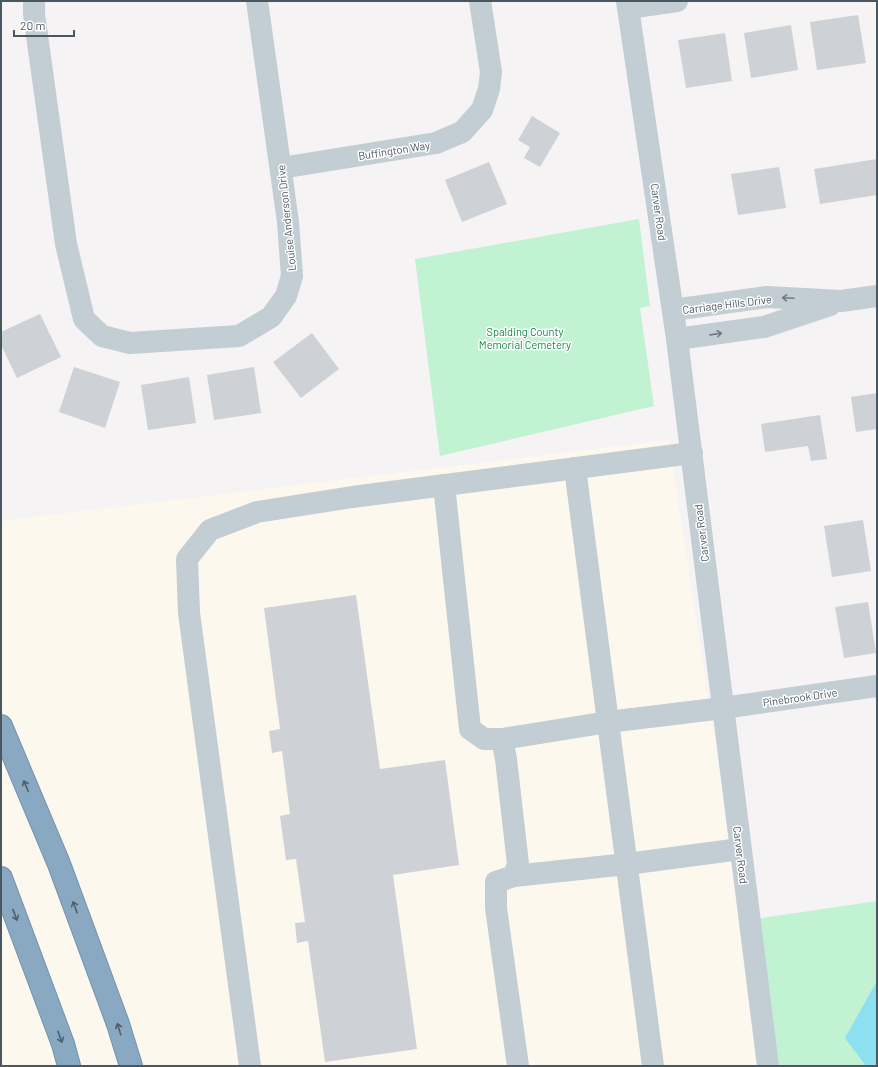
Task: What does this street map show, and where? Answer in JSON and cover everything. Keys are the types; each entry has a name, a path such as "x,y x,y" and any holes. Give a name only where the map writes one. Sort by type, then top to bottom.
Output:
{"highway":[{"path":"1,726 59,864 118,1024 131,1066"},
{"path":"1,878 70,1066"}],"street":[{"name":"Louise Anderson Drive","path":"34,1 34,14 66,244 84,319 102,336 130,344 239,336 271,317 286,296 292,276 288,222 257,1"},
{"name":"Buffington Way","path":"281,168 436,143 462,132 482,110 489,89 491,72 480,1"},
{"path":"628,4 677,1"},
{"name":"Carver Road","path":"628,4 677,339 768,1066"},
{"name":"Carriage Hills Drive","path":"673,310 767,297 841,301 877,296"},
{"path":"677,339 764,327 841,301"},
{"path":"250,1066 189,613 187,559 210,530 257,512 352,497 692,453"},
{"path":"575,468 653,1066"},
{"name":"Pinebrook Drive","path":"444,485 470,729 484,739 502,739 608,722 723,708 877,686"},
{"path":"502,739 506,759 518,864 514,876"},
{"path":"518,1066 496,908 496,882 514,876 627,864 740,849"}],"shaded area":[{"path":"669,440 742,921 762,1066 1,1066 1,521"}],"green space":[{"name":"Spalding County Memorial Cemetery","path":"639,219 650,306 640,308 654,406 440,456 415,259"},
{"path":"877,901 877,1066 762,1066 742,921"}],"water":[{"path":"877,981 877,1066 866,1066 845,1038"}],"building":[{"path":"858,15 866,63 817,70 810,22"},
{"path":"791,25 798,70 751,78 744,33"},
{"path":"725,33 732,81 686,88 678,40"},
{"path":"532,116 560,133 540,167 524,158 530,147 518,140"},
{"path":"877,159 877,195 820,204 814,169"},
{"path":"489,162 507,204 462,222 445,180"},
{"path":"779,167 786,208 738,215 731,174"},
{"path":"40,314 61,357 17,378 1,345 1,332"},
{"path":"312,333 339,369 301,398 273,362"},
{"path":"74,367 120,382 105,428 59,412"},
{"path":"254,367 261,413 214,420 207,375"},
{"path":"189,377 196,423 148,430 141,385"},
{"path":"877,393 877,429 856,432 851,397"},
{"path":"820,415 827,459 811,461 808,446 765,452 761,424"},
{"path":"863,520 871,571 832,577 824,526"},
{"path":"356,595 380,769 445,760 459,865 393,875 417,1049 325,1062 308,941 297,943 295,923 305,922 296,859 286,860 280,816 290,814 282,751 272,753 269,731 280,729 264,608"},
{"path":"868,602 876,653 844,658 835,607"}]}
